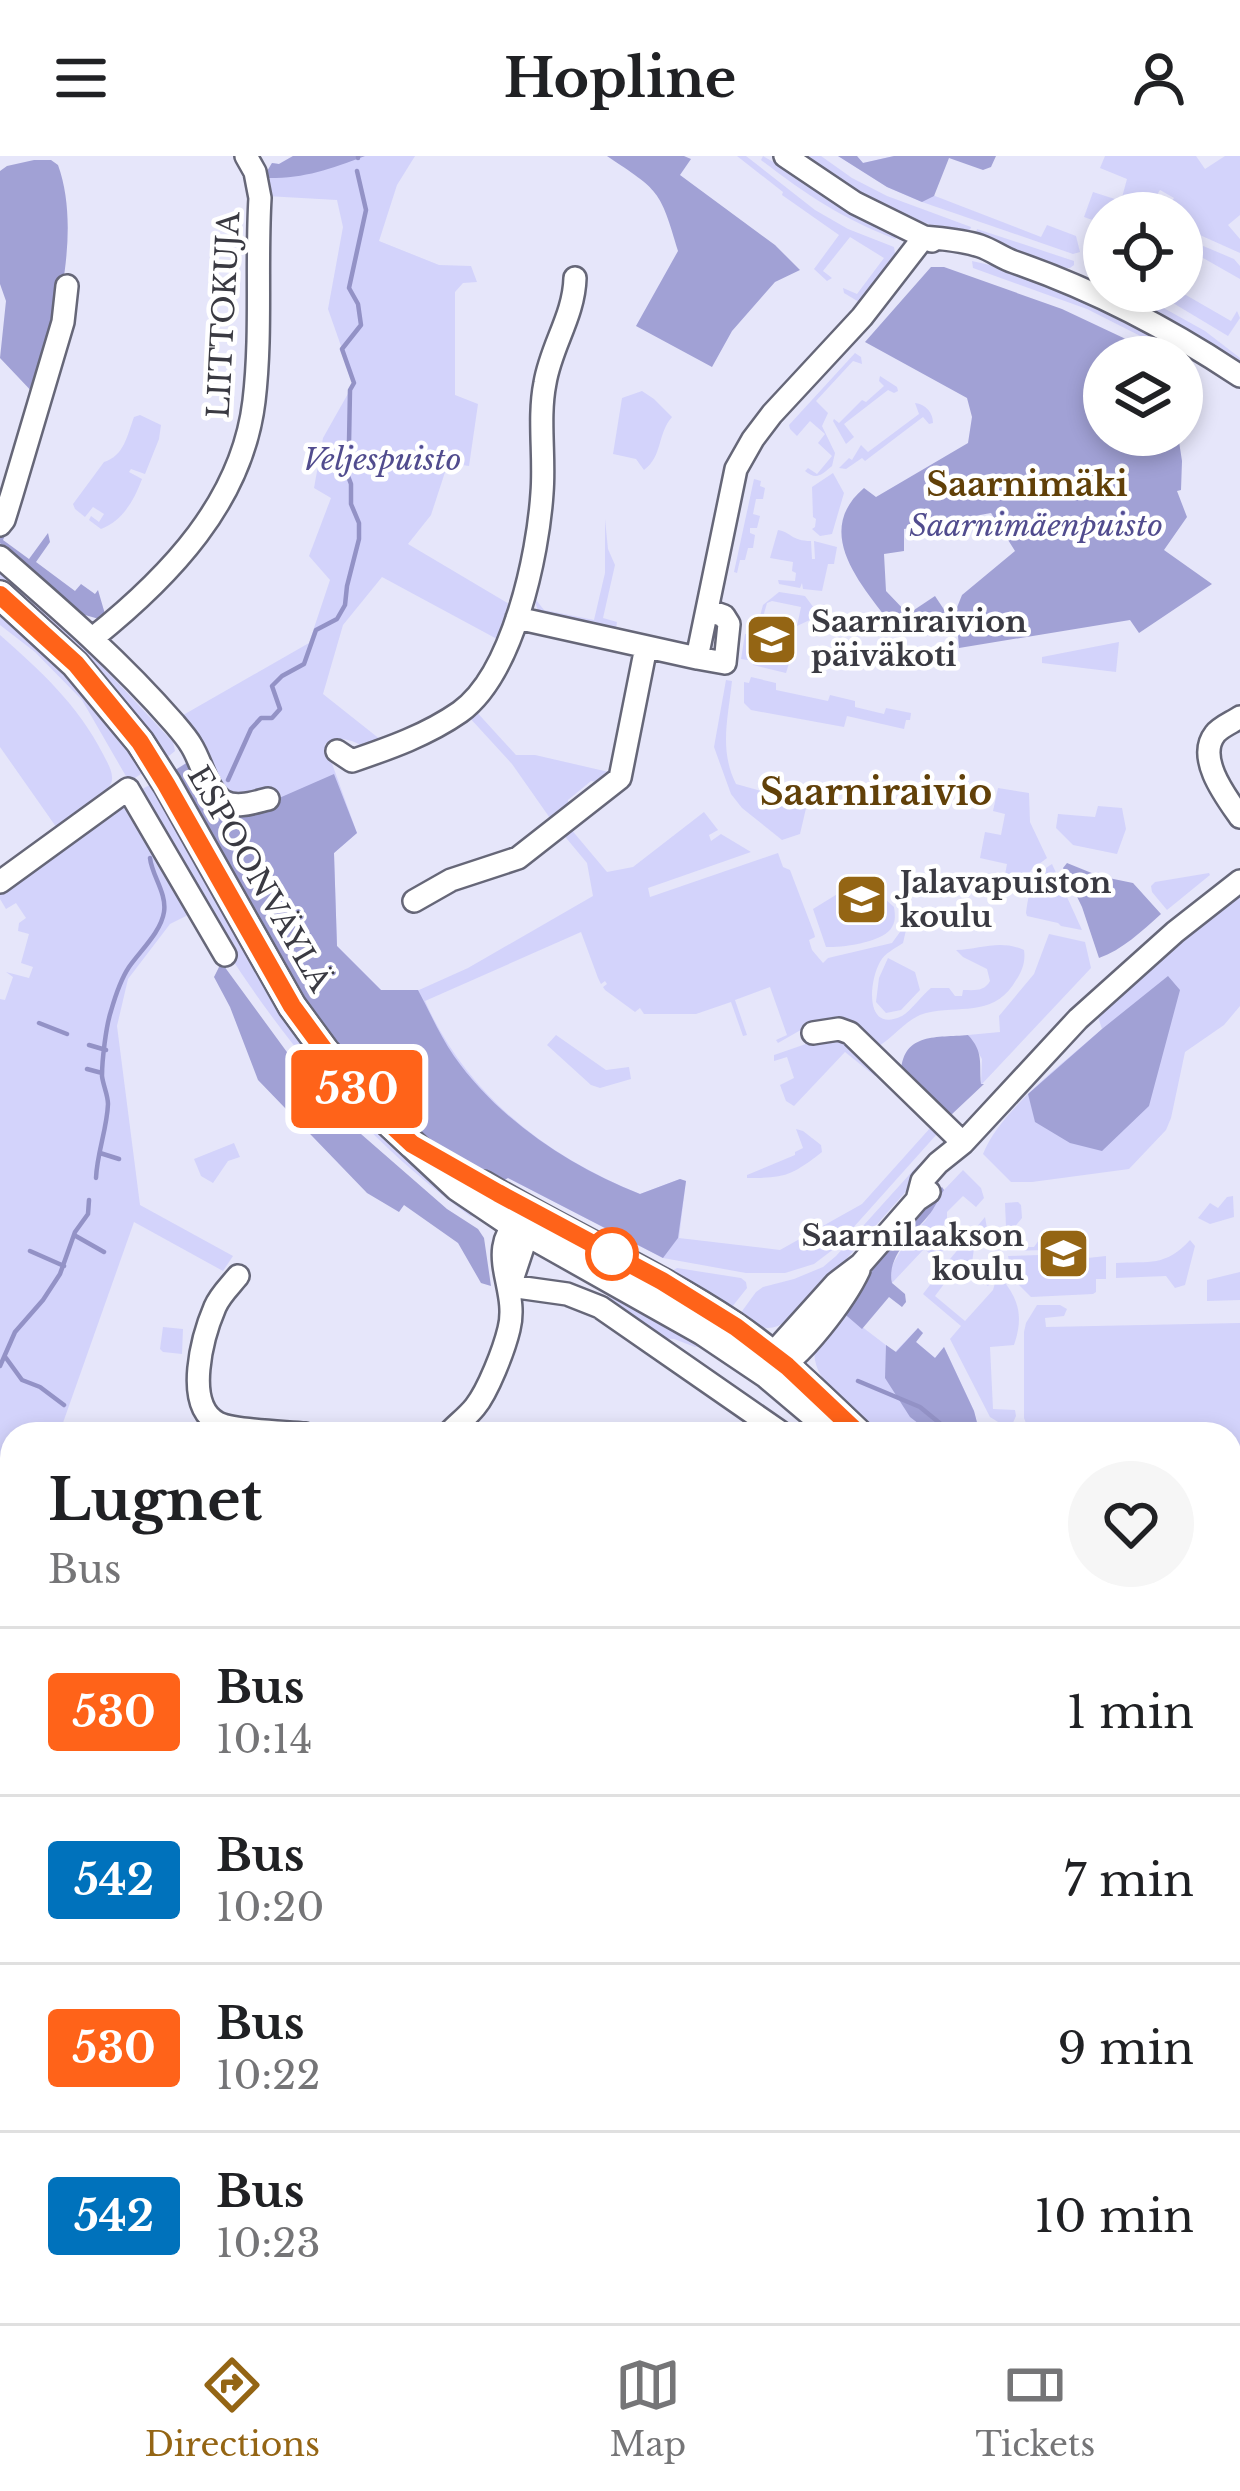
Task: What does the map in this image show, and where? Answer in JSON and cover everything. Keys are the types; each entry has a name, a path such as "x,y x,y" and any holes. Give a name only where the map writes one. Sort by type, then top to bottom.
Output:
{"main road":[{"name":"ESPOONVÄYLÄ","path":"0,596 76,664 140,742 292,1006 361,1093 412,1144 523,1222 662,1281 736,1327 775,1365"},
{"path":"775,1365 827,1422"},
{"path":"775,1365 844,1422"}],"street":[{"name":"LIITTOKUJA","path":"93,638 136,604 190,547 219,504 247,439 256,373 260,198 246,156"},
{"path":"785,156 855,203 924,237 966,257 982,262 1006,260 1078,286 1133,311 1240,376"},
{"path":"517,618 697,658 736,469 753,439 862,316 924,237"},
{"path":"338,751 352,760 419,736 464,710 497,668 517,618 541,504 544,386 575,298 575,278"},
{"path":"0,525 63,322 67,286"},
{"path":"0,557 93,638 174,723 220,797 244,805 268,799"},
{"path":"414,901 451,880 518,858 620,778 646,647"},
{"path":"1240,717 1215,734 1208,749 1216,777 1240,817"},
{"path":"0,882 128,789 225,955"},
{"path":"775,1365 836,1283 861,1264 917,1199 932,1190 948,1172 962,1143 1078,1019 1240,881"},
{"path":"813,1033 839,1029 850,1033 962,1143"},
{"path":"460,1422 475,1408 511,1326 510,1286 502,1263 504,1249 523,1222"},
{"path":"217,1422 197,1394 207,1330 217,1301 238,1276"},
{"path":"510,1286 567,1294 600,1307 766,1422"}],"green space":[{"name":"Veljespuisto","path":"293,156 415,156 397,185 379,241 439,265 471,266 477,282 463,283 455,292 455,395 478,404 469,466 448,463 431,515 408,544 511,605 497,639 382,577 343,625 323,694 381,740 363,746 344,739 325,744 357,833 334,853 337,946 381,990 419,990 468,968 593,896 587,863 562,833 570,828 607,872 633,867 704,812 718,830 709,835 711,841 721,834 751,852 648,888 650,897 778,853 783,867 790,870 814,933 809,940 812,950 823,963 892,943 912,904 903,943 884,956 876,971 873,1003 881,1018 902,1016 931,988 949,988 955,996 962,996 963,990 988,985 987,969 956,950 999,945 1024,950 1018,976 995,1002 919,1015 879,1046 847,1019 820,1019 778,1043 787,1035 770,987 735,1000 747,1035 743,1036 731,1002 696,1014 644,1014 640,1008 635,1012 605,990 607,984 601,984 581,932 425,1001 463,1065 513,1119 542,1141 640,1194 686,1181 679,1238 780,1250 862,1204 931,1127 937,1134 835,1248 814,1264 785,1273 746,1273 663,1258 508,1178 496,1184 185,763 231,796 218,784 178,718 309,643 330,580 309,556 331,498 314,488 323,438 354,383 328,309 343,227 337,200 266,196 263,178 272,163"},
{"path":"293,156 365,156 315,173 263,178 272,163"},
{"path":"607,156 691,159 680,175 775,245 800,270 775,282 732,331 712,367 636,326 678,251 655,193"},
{"path":"737,156 746,156 815,210 894,247 896,259 859,302 843,288 857,294 884,258 850,237 823,271 832,278 827,281 814,269 839,235"},
{"path":"763,156 900,236 895,239 825,205 761,160"},
{"path":"802,156 821,156 887,196 971,227 968,236 883,207"},
{"path":"838,156 857,156 863,163 894,156 935,196 1041,237 1047,225 1076,236 1080,252 1073,254 922,202 887,187"},
{"path":"838,156 857,156 863,163 894,156 996,156 991,167 983,170 949,158 934,196 922,202 887,187"},
{"path":"1105,156 1196,156 1205,169 1225,156 1240,156 1240,215 1228,225 1240,239 1240,253 1203,236 1203,192 1123,192 1127,179 1100,168"},
{"path":"34,160 58,165 68,221 63,281 37,397 0,358 6,301 0,284 0,171"},
{"path":"977,229 1074,261 1074,265 1058,268 974,241"},
{"path":"1203,246 1234,259 1240,266 1240,279 1203,258"},
{"path":"972,261 1033,275 1083,299 1083,308 973,268"},
{"name":"Saarnimäenpuisto","path":"931,267 944,267 1062,309 1119,336 1083,336 1083,456 1181,456 1181,490 1177,491 1187,517 1164,550 1212,584 1139,633 1130,620 959,648 956,610 962,595 1015,551 991,513 904,529 904,551 884,554 886,591 908,614 935,596 949,625 884,615 845,553 843,520 850,504 864,488 876,497 968,443 972,417 967,398 865,342"},
{"path":"1203,305 1231,321 1237,311 1240,318 1228,336 1188,312 1203,312"},
{"path":"1093,312 1110,312 1159,336 1140,336"},
{"path":"1146,312 1171,312 1205,331 1240,358 1240,367 1203,345 1203,336 1187,336"},
{"path":"855,353 862,364 853,361 816,401 828,413 822,426 835,453 832,466 819,475 813,476 805,471 808,468 817,474 832,456 818,443 825,434 810,421 797,436 789,425"},
{"path":"880,376 898,391 888,390 844,424 854,437 846,444 834,419 839,423 884,386"},
{"path":"642,391 672,417 644,470 636,459 613,454 622,398"},
{"path":"915,403 928,410 933,423 923,417 865,461 862,458 846,469 839,468 852,460 861,445 868,452 919,414"},
{"path":"140,415 161,425 159,439 145,474 129,472 142,479 131,502 101,529 89,520 91,516 99,522 104,514 93,507 85,517 73,504 104,462 120,450 134,417"},
{"path":"833,473 844,493 832,534 820,536 812,529 816,519 812,487"},
{"path":"754,479 765,488 753,514 760,516 757,528 750,528 755,535 753,548 740,560 737,573 734,572"},
{"path":"605,519 615,565 603,618 617,622 616,629 539,614 533,596 544,610 594,620 605,573"},
{"path":"8,529 3,540 29,559 48,533 50,542 36,562 75,591 81,584 95,594 98,590 105,614 99,619 82,617 4,549 0,534"},
{"path":"778,530 811,541 812,559 814,541 837,547 822,591 803,589 802,583 800,588 779,584 778,580 795,581 796,573 793,562 770,558"},
{"path":"0,572 90,654 173,742 175,751 164,760 28,603 0,582"},
{"path":"779,592 805,596 814,608 814,618 797,626 801,607 772,601 760,616 763,605"},
{"path":"0,612 70,674 146,771 127,778 82,700 35,652 0,625"},
{"path":"745,634 762,634 757,648 762,656 777,660 779,654 789,656 786,673 741,659"},
{"path":"0,635 70,704 111,770 105,793 59,831 0,747"},
{"path":"1119,642 1116,672 1042,663 1042,657"},
{"path":"751,677 776,683 776,690 828,701 830,695 884,714 886,708 911,713 910,720 904,729 847,716 844,727 751,710 744,703 744,682 749,683"},
{"path":"726,680 732,681 726,746 736,784 780,796 787,784 807,804 800,834 782,840 731,794 714,747"},
{"path":"473,708 516,755 613,773 603,783 591,781 552,821 512,764 468,716"},
{"path":"188,762 220,807 270,802 334,774 357,833 334,853 337,946 381,990 418,990 472,1079 513,1120 562,1155 640,1194 686,1181 678,1238 663,1258 508,1178 496,1184 433,1147 371,1091 314,1021 172,772"},
{"path":"154,783 480,1214 477,1217 400,1159 337,1096 280,1027 228,953 182,873 140,790"},
{"path":"998,788 1029,793 1030,822 1047,858 1031,870 1026,881 1003,885 1007,864 980,858 985,832 1001,835 1005,814 993,811"},
{"path":"125,803 192,913 170,924 128,979 117,1026 140,1205 233,1256 223,1271 134,1222 63,1422 0,1422 0,999 5,1000 13,977 6,972 29,978 33,967 21,963 29,934 18,931 26,918 16,903 6,909 0,886"},
{"path":"1098,806 1122,808 1126,829 1117,854 1073,845 1056,828 1058,814 1095,817"},
{"path":"1067,863 1133,883 1161,914 1124,945 1099,958 1063,868"},
{"path":"1052,864 1082,930 1027,916 1033,885"},
{"path":"1209,873 1167,910 1152,892 1155,882"},
{"path":"872,875 876,878 870,891 849,907 846,918 853,924 866,919 883,886 885,899 894,907 892,927 872,940 826,947 813,909"},
{"path":"1240,890 1240,1006 1224,1025 1185,1052 1166,1130 1129,1169 1011,1182 983,1154 1004,1120 1102,1029 1101,1011 1137,975"},
{"path":"1049,934 1085,942 1091,968 981,1085 982,1059 968,1035 1000,1032 999,1016 1034,974"},
{"path":"888,958 915,972 920,990 901,1010 886,1013 876,1002"},
{"path":"224,966 322,1100 447,1209 478,1229 484,1238 491,1286 481,1283 458,1243 404,1205 399,1212 367,1193 258,1080 214,977"},
{"path":"1168,976 1180,990 1149,1106 1102,1151 1070,1143 1035,1122 1028,1094"},
{"path":"556,1035 606,1070 629,1067 631,1079 600,1088 591,1085 547,1045"},
{"path":"968,1035 979,1052 984,1084 951,1115 901,1071 903,1058 915,1043"},
{"path":"829,1036 847,1041 877,1074 845,1052 794,1106 786,1101 780,1085 794,1078 787,1057 774,1061 774,1055"},
{"path":"796,1129 821,1145 822,1152 787,1174 747,1178 803,1148"},
{"path":"234,1143 240,1157 228,1161 213,1183 201,1176 194,1159"},
{"path":"918,1165 924,1171 792,1316 770,1328 737,1318 763,1287 823,1267"},
{"path":"963,1170 981,1188 984,1198 976,1207 963,1196 947,1212 947,1221 936,1234 948,1245 936,1258 924,1249 892,1283 890,1269 907,1240"},
{"path":"942,1187 933,1210 893,1264 892,1283 905,1294 906,1302 902,1307 889,1297 862,1329 840,1310"},
{"path":"1233,1196 1234,1217 1210,1224 1198,1218 1210,1203 1218,1208"},
{"path":"1018,1202 1022,1218 1013,1229 1014,1247 1034,1247 1047,1236 1048,1250 1007,1251 1005,1203"},
{"path":"985,1217 987,1228 975,1241 972,1263 987,1266 991,1262 998,1274 988,1286 961,1265 954,1273 945,1265"},
{"path":"1190,1240 1195,1246 1185,1285 1175,1288 1166,1276 1116,1278 1116,1263 1165,1259"},
{"path":"1040,1255 1041,1263 1106,1256 1106,1279 1096,1279 1093,1294 1031,1297 1013,1279 1008,1256"},
{"path":"677,1268 741,1278 747,1288 728,1312 669,1273"},
{"path":"1240,1272 1240,1300 1207,1301 1207,1280"},
{"path":"936,1277 944,1284 935,1296 965,1321 995,1283 1006,1284 1011,1291 1019,1313 1014,1345 990,1347 993,1409 1015,1410 1013,1422 990,1417 950,1339 961,1326 923,1294"},
{"path":"608,1296 620,1302 624,1298 706,1345 656,1338 607,1300"},
{"path":"1037,1305 1060,1305 1067,1309 1064,1316 1045,1318 1046,1327 1240,1323 1240,1422 1026,1422 1026,1323"},
{"path":"840,1310 895,1352 918,1328 923,1333 916,1342 935,1358 944,1347 977,1422 864,1422 833,1392 817,1367 814,1354 824,1329"},
{"path":"163,1327 183,1329 182,1354 160,1349"},
{"path":"918,1328 923,1333 916,1342 935,1358 944,1347 977,1422 916,1422 910,1417 885,1378 886,1345 896,1352"}],"waterway":[{"path":"228,780 251,729 280,709 272,686 304,664 316,630 337,619 345,605 359,539 345,468 354,383 342,349 361,325 358,304 349,288 366,210 357,171"},
{"path":"96,1178 108,1101 102,1076 109,1017 123,977 155,934 164,912 150,858"},
{"path":"39,1023 67,1034"},
{"path":"89,1045 106,1050"},
{"path":"87,1069 102,1073"},
{"path":"100,1153 119,1159"},
{"path":"0,1366 15,1332 60,1274 75,1232 88,1214 89,1200"},
{"path":"74,1235 104,1252"},
{"path":"30,1251 64,1266"},
{"path":"6,1358 22,1380 64,1405"},
{"path":"858,1381 920,1407 938,1422"}],"bus line":[{"name":"530","path":"0,595 76,664 140,742 292,1006 383,1117 412,1144 662,1281 736,1327 787,1366 846,1422"}],"place":[{"name":"Saarniraivion päiväkoti","path":"772,639"},
{"name":"Jalavapuiston koulu","path":"861,900"},
{"name":"Saarnilaakson koulu","path":"1063,1253"}],"district":[{"name":"Saarnimäki","path":"1027,484"},
{"name":"Saarniraivio","path":"876,792"}]}
